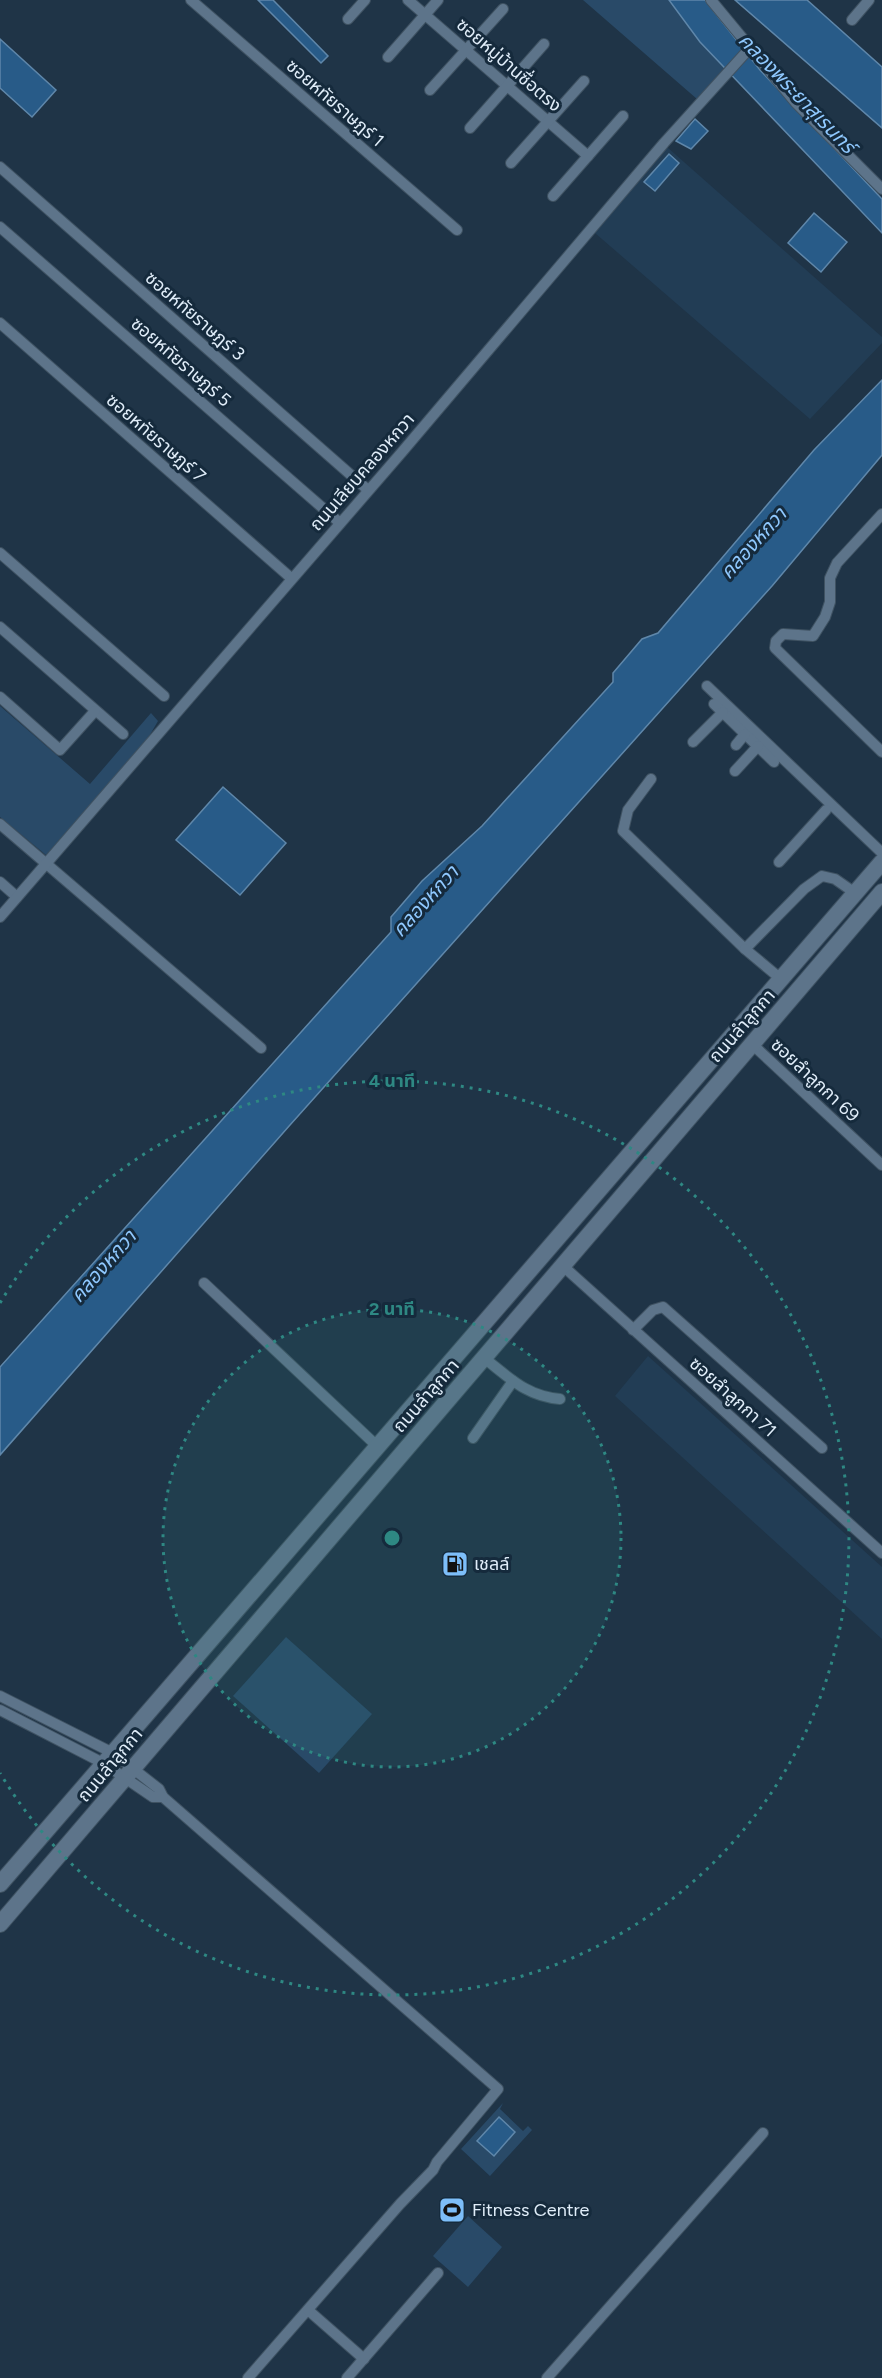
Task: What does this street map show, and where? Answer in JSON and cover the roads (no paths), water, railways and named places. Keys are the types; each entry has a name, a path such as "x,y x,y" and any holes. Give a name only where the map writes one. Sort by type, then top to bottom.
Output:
{"main road":[{"name":"ถนนลำลูกกา","path":"1,1880 882,862"},
{"name":"ถนนลำลูกกา","path":"0,1924 882,892"},
{"path":"815,939 830,953"}],"street":[{"name":"ซอยหทัยราษฎร์ 1","path":"191,0 457,230"},
{"path":"348,19 365,0"},
{"name":"ซอยหมู่บ้านซื่อตรง","path":"408,0 588,156"},
{"path":"388,57 438,0"},
{"path":"711,0 747,51 795,103 882,189"},
{"path":"852,21 869,0"},
{"path":"430,90 503,9"},
{"path":"470,128 544,44"},
{"name":"ถนนเลียบคลองหกวา","path":"0,917 340,523 664,142 747,51"},
{"path":"511,163 584,81"},
{"path":"554,196 623,116"},
{"name":"ซอยหทัยราษฎร์ 3","path":"0,167 368,490"},
{"name":"ซอยหทัยราษฎร์ 5","path":"0,227 340,523"},
{"name":"ซอยหทัยราษฎร์ 7","path":"0,323 291,578"},
{"path":"882,514 837,563 830,578 830,602 825,617 813,636 783,634 775,648 882,752"},
{"path":"0,553 164,696"},
{"path":"0,627 123,734"},
{"path":"707,686 882,854"},
{"path":"0,697 60,750 95,711"},
{"path":"714,704 882,862"},
{"path":"693,742 723,712"},
{"path":"736,745 745,734"},
{"path":"735,771 758,746"},
{"path":"651,779 628,810 622,831 745,949 781,979"},
{"path":"779,862 826,810"},
{"path":"0,824 261,1048"},
{"path":"745,949 804,889 822,876 834,879 855,894"},
{"path":"0,882 17,897"},
{"name":"ซอยลำลูกกา 69","path":"752,1044 882,1165"},
{"name":"ซอยลำลูกกา 71","path":"564,1266 882,1552"},
{"path":"204,1283 377,1446"},
{"path":"633,1330 653,1310 663,1307 822,1448"},
{"path":"484,1358 513,1381 539,1397 560,1399"},
{"path":"473,1437 513,1381"},
{"path":"0,1696 56,1724 128,1774 159,1790 163,1797 498,2089 436,2162 433,2170 248,2378"},
{"path":"10,1716 16,1704"},
{"path":"0,1710 52,1737 108,1758"},
{"path":"52,1737 56,1724"},
{"path":"547,2378 763,2133"},
{"path":"347,2378 438,2273"},
{"path":"308,2310 364,2359"}],"water":[{"path":"258,0 273,0 328,56 321,63"},
{"path":"669,0 705,0 760,70 882,199 882,233 700,42"},
{"path":"735,0 807,0 882,67 882,128"},
{"path":"0,39 56,90 32,117 0,88"},
{"path":"695,119 708,131 691,149 676,141"},
{"path":"669,154 679,163 655,191 644,182"},
{"path":"814,213 847,242 821,272 788,243"},
{"name":"คลองหกวา","path":"882,380 882,455 772,586 290,1125 0,1455 0,1367 391,932 391,917 422,881 482,826 613,682 613,673 642,639 658,633 814,450"},
{"path":"223,787 286,843 240,895 176,840"},
{"path":"499,2117 515,2132 494,2156 477,2141"}],"place":[{"name":"เชลล์","path":"455,1564"},
{"name":"Fitness Centre","path":"452,2210"}],"water label":[{"name":"คลองพระยาสุเรนทร์","path":"797,93"}]}
